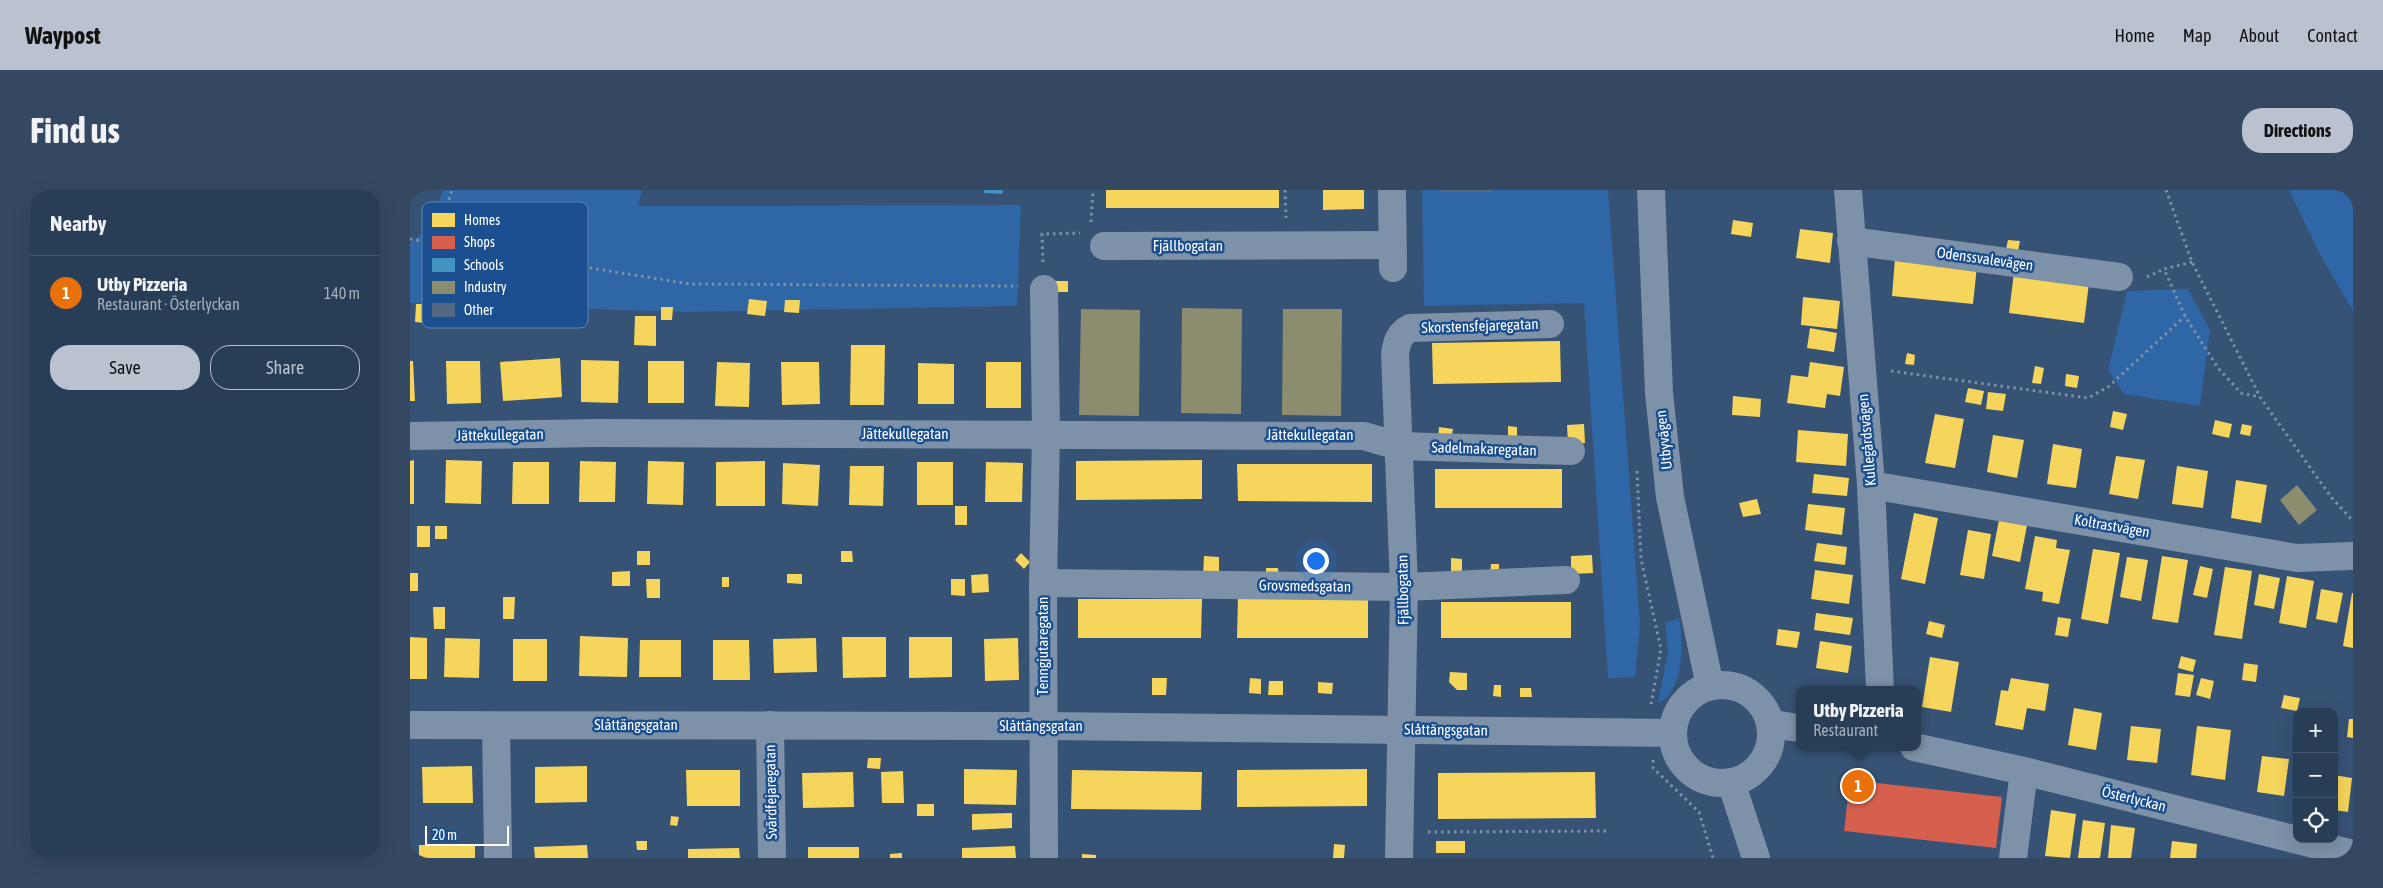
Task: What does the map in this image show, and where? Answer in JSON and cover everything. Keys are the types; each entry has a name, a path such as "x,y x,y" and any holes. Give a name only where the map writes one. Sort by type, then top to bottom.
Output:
{"street":[{"name":"Fjällbogatan","path":"1097,240 1392,257 1392,190"},
{"name":"Utbyvägen","path":"1652,190 1659,393 1669,487 1710,686"},
{"name":"Kullegårdsvägen","path":"1848,190 1871,485 1880,686"},
{"name":"Odenssvalevägen","path":"1851,241 2119,278"},
{"name":"Tenngjutaregatan","path":"1044,289 1046,434 1043,583 1044,858"},
{"name":"Skorstensfejaregatan","path":"1410,328 1550,324"},
{"name":"Fjällbogatan","path":"1399,858 1403,729 1404,587 1395,353 1399,337 1410,328"},
{"name":"Jättekullegatan","path":"410,436 598,433 1364,436 1398,446"},
{"name":"Sadelmakaregatan","path":"1398,446 1571,452"},
{"name":"Koltrastvägen","path":"1871,485 2297,558 2353,556"},
{"name":"Grovsmedsgatan","path":"1043,583 1404,587 1566,580"},
{"path":"1721,684 1744,689 1761,703 1771,724 1772,735 1766,756 1752,773 1731,782 1710,782 1691,772 1678,755 1673,733 1680,707 1693,694 1710,686 1721,684"},
{"path":"1771,724 1796,728"},
{"name":"Slåttängsgatan","path":"410,725 1043,726 1673,733"},
{"name":"Svärdfejaregatan","path":"770,725 772,858"},
{"path":"496,726 498,858"},
{"name":"Österlyckan","path":"1921,749 2024,771 2291,848 2353,854"},
{"path":"2013,858 2024,771"},
{"path":"1731,782 1756,858"}],"path":[{"path":"448,202 452,190"},
{"path":"588,268 690,284 1015,285 1044,289 1042,234 1097,240 1093,190"},
{"path":"2166,190 2192,262 2260,397 2331,497 2353,522"},
{"path":"2192,262 2164,269 2185,316 2218,368 2240,393 2260,397"},
{"path":"1861,367 2088,398 2108,387 2185,316"},
{"path":"1400,830 1447,833 1609,831"}],"shaded area":[{"path":"443,190 642,190 638,206 1021,205 1017,306 682,312 588,309 588,202 439,202"},
{"path":"1422,190 1608,190 1640,624 1635,677 1608,678 1584,303 1424,306"},
{"path":"2289,190 2353,190 2353,311 2319,253"},
{"path":"422,233 422,303 410,303 410,243"},
{"path":"2188,289 2210,330 2200,406 2124,394 2108,370 2127,291"},
{"path":"1679,618 1681,652 1677,678 1673,689 1667,697 1658,703 1668,652 1665,623"}],"building: Homes":[{"path":"1106,190 1279,190 1279,208 1106,208"},
{"path":"1323,190 1364,190 1364,209 1323,210"},
{"path":"1733,220 1753,223 1751,237 1731,234"},
{"path":"1800,229 1833,233 1830,263 1796,258"},
{"path":"2008,240 2020,241 2018,251 2006,249"},
{"path":"1895,258 1977,266 1973,304 1892,296"},
{"path":"2014,272 2089,283 2084,323 2009,313"},
{"path":"1047,281 1068,281 1068,292 1047,292"},
{"path":"1803,297 1840,301 1837,329 1801,325"},
{"path":"749,299 767,301 765,316 747,314"},
{"path":"785,300 800,300 799,313 784,312"},
{"path":"416,304 422,304 422,323 415,322"},
{"path":"661,307 673,307 672,320 661,320"},
{"path":"635,316 656,316 656,346 634,345"},
{"path":"1810,328 1837,333 1834,352 1807,348"},
{"path":"1560,341 1561,382 1433,384 1432,343"},
{"path":"851,345 885,345 884,405 850,405"},
{"path":"1907,353 1915,355 1914,365 1905,364"},
{"path":"560,358 562,397 503,401 500,362"},
{"path":"581,360 619,361 618,403 581,402"},
{"path":"410,361 413,361 415,401 410,401"},
{"path":"446,361 480,361 481,403 447,404"},
{"path":"648,361 684,361 684,403 648,403"},
{"path":"717,362 750,363 749,407 715,406"},
{"path":"781,362 819,362 820,404 782,405"},
{"path":"986,362 1021,362 1021,408 986,408"},
{"path":"1810,362 1844,367 1840,396 1827,394 1825,408 1787,403 1791,375 1808,377"},
{"path":"918,363 954,364 954,404 918,404"},
{"path":"2035,366 2044,368 2041,384 2032,383"},
{"path":"2066,374 2079,376 2077,388 2065,386"},
{"path":"1968,388 1984,391 1981,405 1965,402"},
{"path":"1988,392 2006,394 2003,411 1986,409"},
{"path":"1733,396 1761,399 1760,417 1732,415"},
{"path":"2113,411 2127,414 2123,430 2110,427"},
{"path":"1935,414 1964,419 1955,468 1925,463"},
{"path":"2215,420 2232,424 2229,438 2212,434"},
{"path":"1584,424 1585,443 1568,443 1567,425"},
{"path":"2242,424 2252,426 2250,436 2240,434"},
{"path":"1508,426 1517,427 1517,444 1508,444"},
{"path":"1439,427 1453,429 1451,441 1438,440"},
{"path":"1798,430 1848,434 1846,466 1796,462"},
{"path":"1993,435 2024,440 2017,478 1987,472"},
{"path":"2053,444 2082,449 2076,488 2047,484"},
{"path":"2116,456 2145,460 2138,499 2109,494"},
{"path":"414,460 414,504 410,504 410,461"},
{"path":"446,460 482,461 481,504 445,503"},
{"path":"1202,460 1202,499 1076,500 1076,461"},
{"path":"580,461 616,462 615,502 579,502"},
{"path":"648,461 684,462 683,505 647,504"},
{"path":"765,461 765,506 716,506 716,462"},
{"path":"513,462 549,462 549,504 512,504"},
{"path":"917,462 953,462 953,505 917,505"},
{"path":"986,462 1023,463 1022,502 985,502"},
{"path":"783,463 820,465 818,506 782,504"},
{"path":"1237,464 1372,464 1372,502 1238,501"},
{"path":"850,466 884,466 883,506 849,505"},
{"path":"2177,466 2208,471 2203,508 2172,504"},
{"path":"1435,469 1562,469 1562,508 1435,508"},
{"path":"1814,474 1849,478 1847,496 1812,493"},
{"path":"2236,480 2267,485 2261,523 2231,518"},
{"path":"1757,499 1761,514 1743,517 1739,503"},
{"path":"1808,504 1845,508 1842,535 1805,530"},
{"path":"955,506 967,506 967,525 955,525"},
{"path":"1914,513 1938,518 1925,584 1901,579"},
{"path":"1999,520 2027,525 2020,562 1992,556"},
{"path":"417,526 430,526 430,547 417,547"},
{"path":"435,526 447,526 447,539 435,539"},
{"path":"1968,530 1991,534 1984,579 1960,575"},
{"path":"2035,536 2057,540 2056,548 2070,550 2059,604 2042,601 2043,592 2025,589"},
{"path":"1817,543 1847,547 1845,565 1814,561"},
{"path":"2093,549 2120,553 2108,624 2081,619"},
{"path":"637,551 650,551 650,565 637,565"},
{"path":"841,551 852,551 853,562 841,562"},
{"path":"1021,553 1030,562 1024,569 1015,560"},
{"path":"1592,555 1593,573 1571,574 1571,556"},
{"path":"1204,556 1219,557 1219,576 1203,576"},
{"path":"2162,556 2188,560 2178,623 2152,619"},
{"path":"2127,557 2148,560 2141,601 2120,597"},
{"path":"1451,558 1462,559 1462,578 1451,578"},
{"path":"1491,564 1499,564 1499,576 1490,575"},
{"path":"2200,566 2213,569 2207,598 2193,595"},
{"path":"2225,567 2252,571 2242,639 2214,635"},
{"path":"1266,568 1278,568 1279,577 1266,578"},
{"path":"1815,570 1853,575 1849,604 1811,599"},
{"path":"630,571 630,586 612,586 612,572"},
{"path":"410,573 418,573 418,591 410,591"},
{"path":"787,574 802,574 802,584 787,583"},
{"path":"988,574 989,592 972,593 971,575"},
{"path":"2259,574 2280,578 2274,609 2254,605"},
{"path":"2287,576 2314,581 2306,628 2279,623"},
{"path":"722,577 729,577 729,587 722,587"},
{"path":"646,579 660,579 660,598 647,598"},
{"path":"951,579 965,579 965,596 951,595"},
{"path":"2321,589 2343,593 2337,623 2316,619"},
{"path":"2353,593 2353,648 2343,646"},
{"path":"503,597 515,597 514,619 503,619"},
{"path":"1238,597 1368,598 1368,638 1237,638"},
{"path":"1078,599 1202,599 1201,638 1078,638"},
{"path":"1441,602 1571,602 1571,638 1441,638"},
{"path":"433,607 445,607 445,629 434,629"},
{"path":"1816,613 1853,618 1850,635 1814,630"},
{"path":"2058,617 2071,619 2068,637 2055,635"},
{"path":"1929,621 1945,625 1942,638 1926,634"},
{"path":"1778,629 1800,632 1797,648 1776,645"},
{"path":"580,636 628,638 627,677 579,676"},
{"path":"410,637 427,638 427,679 410,679"},
{"path":"842,637 886,637 886,677 843,678"},
{"path":"909,637 952,637 952,677 909,678"},
{"path":"445,638 480,639 479,678 444,677"},
{"path":"816,638 817,672 774,673 773,639"},
{"path":"1018,638 1019,680 985,681 984,639"},
{"path":"513,639 547,639 547,681 513,681"},
{"path":"640,640 681,640 681,677 639,677"},
{"path":"713,640 749,640 750,680 713,680"},
{"path":"1820,641 1852,646 1848,673 1816,668"},
{"path":"2181,656 2196,660 2193,672 2178,668"},
{"path":"1930,657 1959,662 1951,712 1922,707"},
{"path":"2244,663 2258,665 2256,682 2242,680"},
{"path":"1450,672 1467,673 1467,690 1457,690 1449,682"},
{"path":"2178,673 2194,675 2190,697 2175,695"},
{"path":"1152,678 1167,678 1166,695 1152,695"},
{"path":"1250,678 1261,679 1261,694 1249,693"},
{"path":"2011,678 2049,684 2045,711 2027,708 2023,730 1995,725 2001,690 2008,691"},
{"path":"2201,678 2214,681 2210,699 2196,695"},
{"path":"1269,681 1283,681 1283,695 1268,695"},
{"path":"1318,682 1333,683 1332,694 1318,693"},
{"path":"1494,685 1501,685 1501,697 1493,696"},
{"path":"1520,688 1531,688 1532,697 1520,697"},
{"path":"2284,695 2300,698 2298,708 2293,708 2293,710 2281,708"},
{"path":"2074,708 2102,713 2096,750 2068,745"},
{"path":"2349,719 2353,719 2353,738 2347,737"},
{"path":"2131,726 2161,729 2157,763 2127,760"},
{"path":"2197,726 2231,730 2225,780 2191,775"},
{"path":"2262,756 2289,759 2284,796 2257,792"},
{"path":"868,758 881,758 880,769 867,768"},
{"path":"472,766 473,803 423,803 422,767"},
{"path":"587,766 587,802 535,803 535,767"},
{"path":"964,769 1017,770 1016,805 964,804"},
{"path":"1367,769 1367,806 1237,807 1237,770"},
{"path":"686,770 740,770 740,806 687,806"},
{"path":"1072,770 1202,772 1201,810 1071,809"},
{"path":"903,771 904,803 882,803 881,772"},
{"path":"853,772 854,807 803,808 802,773"},
{"path":"1595,772 1596,818 1438,819 1438,773"},
{"path":"2338,776 2352,778 2348,812 2338,811"},
{"path":"917,804 934,804 934,816 917,816"},
{"path":"2051,810 2076,814 2070,858 2045,856"},
{"path":"1012,813 1012,828 972,830 972,814"},
{"path":"671,816 679,817 677,826 670,825"},
{"path":"2083,820 2105,823 2100,858 2078,858"},
{"path":"2111,825 2135,828 2131,858 2108,858"},
{"path":"636,841 647,841 647,850 637,850"},
{"path":"1436,841 1465,841 1465,853 1436,853"},
{"path":"2172,841 2197,844 2196,858 2170,858"},
{"path":"1334,844 1345,845 1344,858 1333,858"},
{"path":"419,845 475,845 475,858 419,858"},
{"path":"587,845 588,858 535,858 534,847"},
{"path":"1015,846 1016,858 962,858 962,848"},
{"path":"808,847 859,847 859,858 808,858"},
{"path":"739,848 740,858 688,858 688,849"},
{"path":"902,853 902,858 890,858 890,854"},
{"path":"1082,854 1096,855 1096,858 1082,858"}],"building: Shops":[{"path":"1850,780 2002,797 1996,848 1844,831"}],"building: Schools":[{"path":"984,190 1003,190 1002,194 984,193"}],"building: Industry":[{"path":"1182,308 1242,309 1241,414 1181,413"},
{"path":"1081,309 1140,310 1139,416 1079,415"},
{"path":"1283,309 1342,309 1341,416 1282,415"},
{"path":"2297,485 2317,510 2299,525 2280,500"}],"building: Other":[{"path":"1440,190 1491,190 1491,192 1440,192"}],"place":[{"name":"Utby Pizzeria","path":"1858,786"}]}
